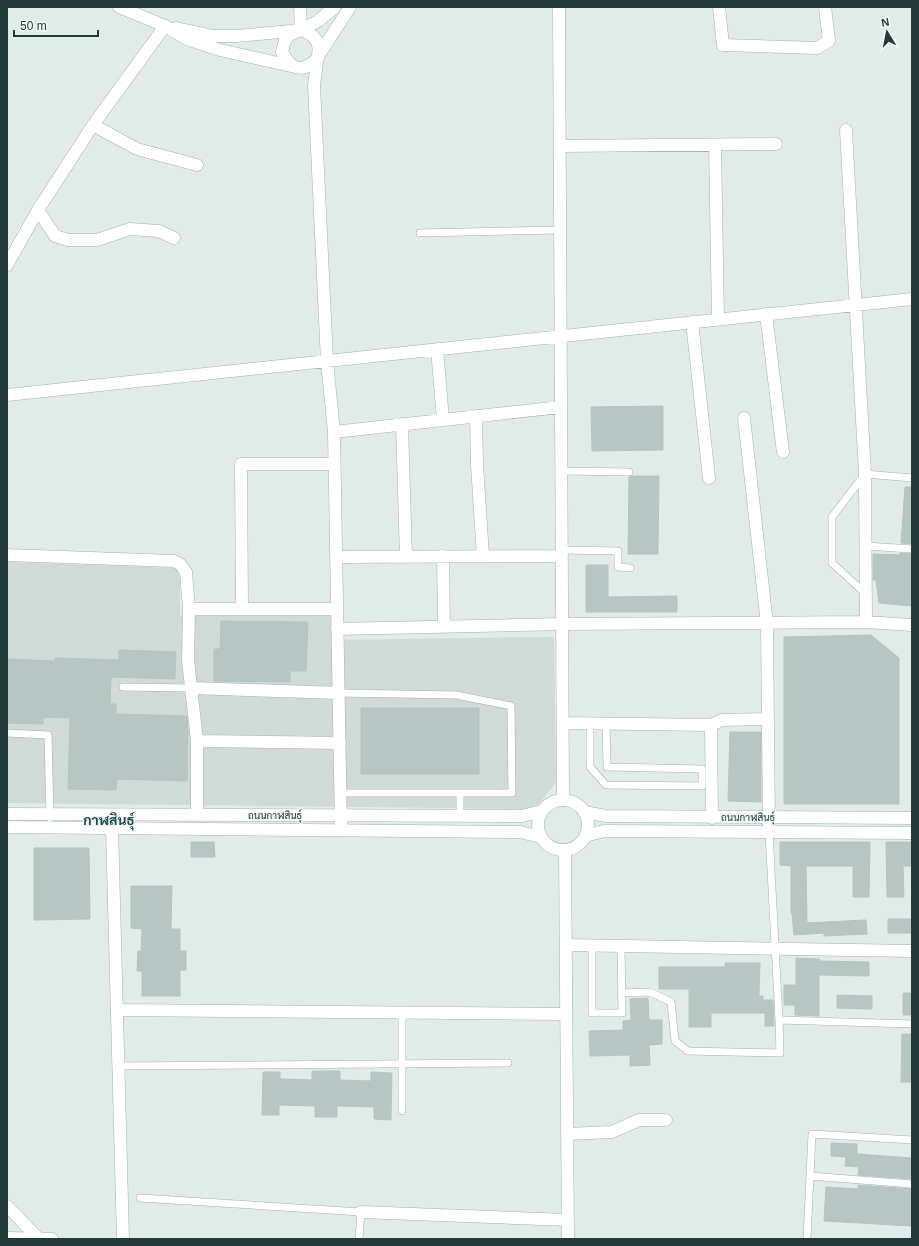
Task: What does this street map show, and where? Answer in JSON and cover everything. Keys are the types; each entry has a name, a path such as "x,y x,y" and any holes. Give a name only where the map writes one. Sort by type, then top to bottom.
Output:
{"street":[{"path":"119,7 165,26 188,39 220,50 297,67 311,65 350,7"},
{"path":"300,7 301,30"},
{"path":"314,85 297,67 285,58 283,46 289,35 318,21 335,7"},
{"path":"559,7 562,624 564,723 563,800"},
{"path":"719,7 723,45 817,48 829,41 825,7"},
{"path":"165,26 213,36 258,35 301,30 316,38 318,43 314,85 327,361 334,432 337,629 340,694 341,830"},
{"path":"8,262 38,210 93,125 165,26"},
{"path":"93,125 137,149 197,165"},
{"path":"846,130 865,474 866,622"},
{"path":"560,146 776,144"},
{"path":"715,145 718,319"},
{"path":"38,210 55,236 68,240 97,240 130,229 159,231 174,238"},
{"path":"7,395 912,299"},
{"path":"766,314 783,452"},
{"path":"692,322 709,478"},
{"path":"437,349 443,420"},
{"path":"334,432 561,407"},
{"path":"476,416 477,465 483,556"},
{"path":"744,418 767,624 769,832"},
{"path":"402,424 406,557"},
{"path":"242,609 241,464 335,464"},
{"path":"336,556 483,556 562,553"},
{"path":"7,556 174,561 180,564 186,572 189,609 188,660 197,741 197,814"},
{"path":"443,556 444,627"},
{"path":"189,609 337,609"},
{"path":"337,629 562,624 767,624 866,622 912,625"},
{"path":"191,688 340,694"},
{"path":"564,723 711,725 722,720 767,720"},
{"path":"711,725 712,818"},
{"path":"197,741 340,743"},
{"path":"563,800 575,804 584,812 588,820 585,836 580,843 565,850 549,846 541,837 538,826 542,811 552,802 563,800"},
{"name":"ถนนกาฬสินธุ์","path":"7,814 522,816 542,811"},
{"name":"ถนนกาฬสินธุ์","path":"584,812 606,816 712,818 912,818"},
{"name":"ถนนกาฬสินธุ์","path":"7,827 520,832 541,837"},
{"path":"112,828 122,1239"},
{"name":"ถนนกาฬสินธุ์","path":"585,836 604,831 912,833"},
{"path":"565,850 568,1239"},
{"path":"566,945 912,952"},
{"path":"117,1010 566,1014"},
{"path":"567,1134 612,1132 639,1120 666,1120"},
{"path":"7,1206 38,1238"},
{"path":"361,1212 568,1220"},
{"path":"7,1238 52,1239"}],"lane":[{"path":"420,233 560,230"},
{"path":"561,471 629,472"},
{"path":"866,594 832,563 832,517 865,474 912,478"},
{"path":"865,546 912,549"},
{"path":"562,553 618,550 618,567 630,568"},
{"path":"123,687 191,688"},
{"path":"340,694 456,695 511,706 512,793 341,793"},
{"path":"590,723 590,767 606,785 702,786 702,769 607,767 606,723"},
{"path":"7,734 48,735 51,827"},
{"path":"460,793 460,816"},
{"path":"621,993 650,992 672,1002 675,1042 688,1051 780,1053 777,949 769,832"},
{"path":"592,945 592,1013 622,1013 621,946"},
{"path":"402,1013 402,1111"},
{"path":"779,1020 912,1024"},
{"path":"118,1066 508,1063"},
{"path":"807,1239 812,1134 912,1140"},
{"path":"810,1176 912,1184"},
{"path":"140,1198 361,1212 359,1239"}],"shaded area":[{"path":"7,562 177,568 180,578 180,616 331,616 331,640 554,637 556,782 540,803 527,809 7,803"}],"building":[{"path":"663,406 663,450 592,451 591,407"},
{"path":"659,476 658,554 628,554 629,477"},
{"path":"905,487 912,487 912,544 901,543"},
{"path":"900,553 912,554 912,606 879,603 876,580 873,580 873,554 900,555"},
{"path":"586,565 608,565 608,597 677,596 677,612 586,612"},
{"path":"221,621 308,622 306,671 290,671 290,682 214,681 214,649 220,649"},
{"path":"871,635 899,658 899,804 784,804 784,637"},
{"path":"119,650 176,652 175,679 111,677 110,704 116,704 116,714 187,716 187,781 117,779 116,790 68,789 70,718 43,717 43,724 7,723 7,659 55,661 55,658 119,660"},
{"path":"361,708 479,708 479,774 361,774"},
{"path":"730,732 761,732 761,802 728,801"},
{"path":"191,842 214,842 215,857 191,857"},
{"path":"780,842 870,842 869,897 853,897 853,866 806,866 807,923 866,920 867,934 824,936 824,933 794,935 791,913 791,866 780,865"},
{"path":"886,842 912,842 912,866 903,866 904,897 887,897"},
{"path":"34,848 89,848 90,919 34,920"},
{"path":"131,886 172,886 171,929 180,929 180,951 186,951 186,970 180,970 180,996 142,996 142,971 137,971 138,951 141,951 142,929 131,928"},
{"path":"888,919 912,919 912,933 888,933"},
{"path":"796,958 820,959 820,961 869,962 869,976 819,975 819,1016 795,1015 795,1005 784,1005 784,985 796,985"},
{"path":"725,963 760,963 759,996 763,996 763,1000 773,1000 774,1026 765,1026 765,1013 711,1013 711,1027 689,1027 689,989 659,989 659,967 725,967"},
{"path":"903,993 912,993 912,1015 903,1015"},
{"path":"837,995 872,996 872,1009 837,1008"},
{"path":"648,998 649,1020 662,1020 662,1044 649,1045 650,1065 630,1066 630,1055 590,1056 589,1031 623,1030 623,1021 631,1020 630,999"},
{"path":"902,1034 912,1034 912,1082 901,1082"},
{"path":"312,1071 340,1071 340,1080 371,1081 371,1072 392,1073 391,1120 374,1119 374,1107 337,1106 337,1117 315,1117 315,1106 279,1105 279,1115 262,1115 263,1072 280,1072 280,1079 312,1080"},
{"path":"831,1143 857,1144 857,1154 912,1158 912,1179 858,1175 859,1167 845,1166 846,1157 831,1156"},
{"path":"858,1185 912,1189 912,1226 824,1221 826,1187 858,1189"}],"district":[{"name":"กาฬสินธุ์","path":"109,820"}]}
